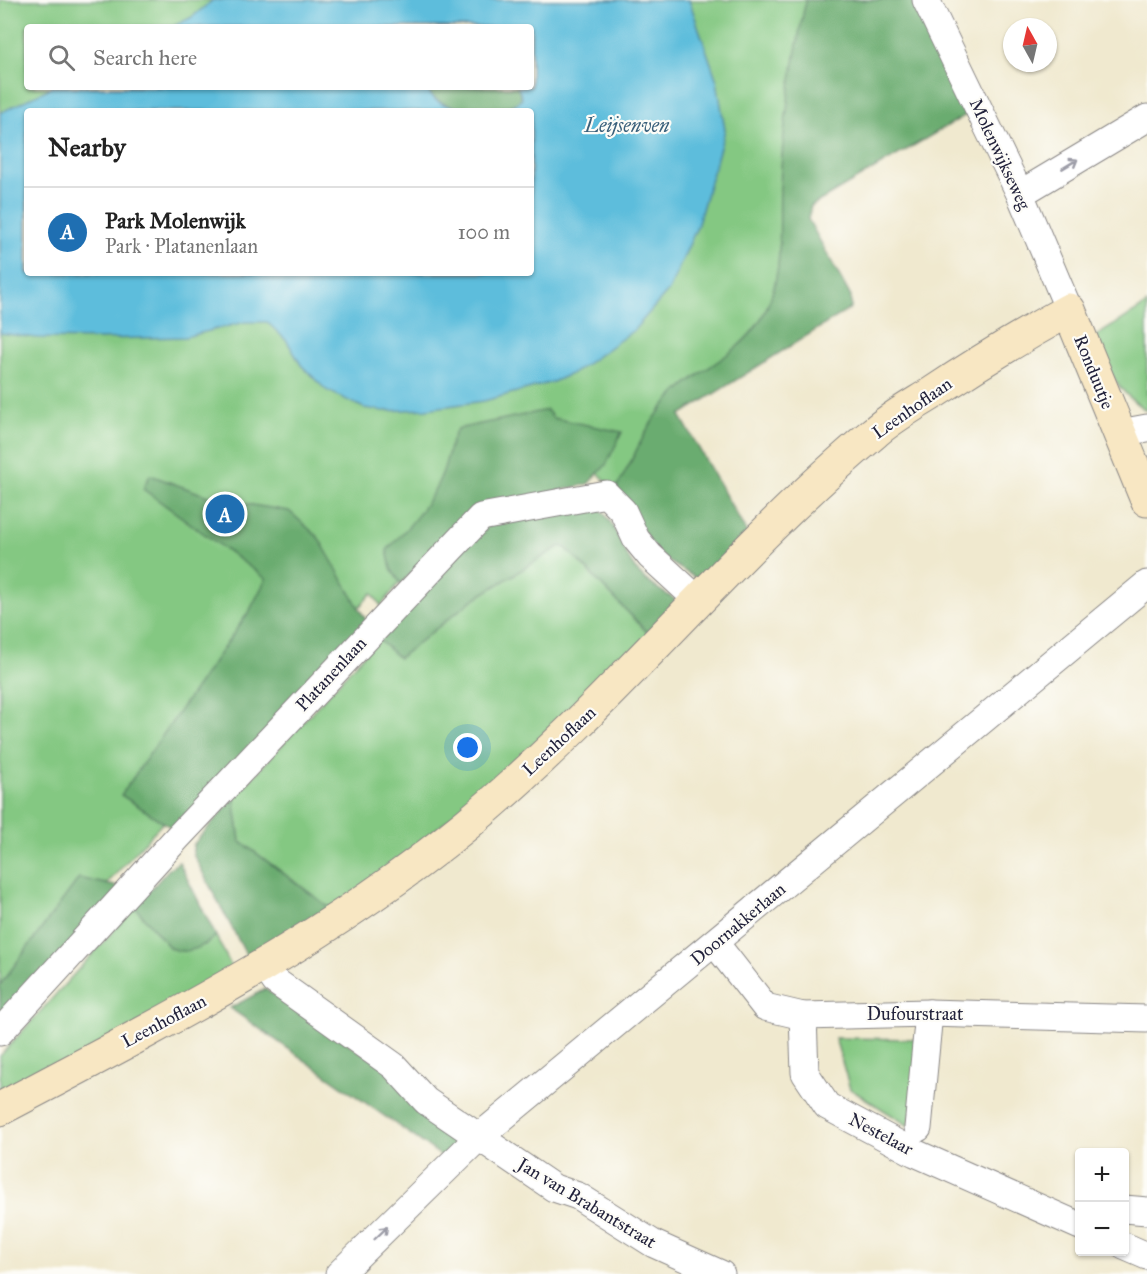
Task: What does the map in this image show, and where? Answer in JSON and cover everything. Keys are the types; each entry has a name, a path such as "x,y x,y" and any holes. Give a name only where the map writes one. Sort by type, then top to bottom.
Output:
{"street":[{"name":"Molenwijkseweg","path":"926,0 1020,194 1070,310"},
{"path":"1020,194 1147,118"},
{"name":"Ronduutje","path":"1070,310 1133,431 1147,500"},
{"name":"Leenhoflaan","path":"0,1109 265,966 344,915 465,826 565,737 786,509 879,429 976,364 1070,310"},
{"name":"Platanenlaan","path":"0,1032 177,838 481,517 606,494 623,511 636,539 650,556 699,601"},
{"name":"Doornakkerlaan","path":"339,1274 480,1136 1147,584"},
{"name":"Dufourstraat","path":"715,943 765,1007 803,1016 929,1013 1147,1019"},
{"name":"Jan van Brabantstraat","path":"265,966 275,981 394,1065 426,1101 554,1188 578,1196 654,1244 721,1274"},
{"name":"Nestelaar","path":"918,1128 929,1013"},
{"name":"Nestelaar","path":"803,1016 805,1073 827,1106 915,1153 1075,1224"},
{"name":"Nestelaar","path":"1023,1201 1075,1206"},
{"path":"1129,1209 1147,1211"},
{"path":"1129,1248 1147,1256"}],"green space":[{"path":"0,0 886,0 800,200 834,305 671,413 681,556 592,467 468,496 381,606 372,593 0,1001"},
{"path":"806,0 912,0 966,115 811,206 808,219 851,297 851,308 680,415 747,533 699,580 656,551 616,488 646,432 670,399 740,344 759,322 768,306 777,273 779,255 781,162 786,115"},
{"path":"429,90 519,90 522,99 500,108 460,108 442,103 432,96"},
{"path":"1147,304 1147,411 1127,395 1114,379 1096,336"},
{"path":"547,410 553,418 622,432 606,465 588,484 470,511 401,584 391,569 387,550 411,524 437,485 457,429"},
{"path":"150,475 216,499 289,511 318,537 367,622 175,830 121,795 250,610 266,579 143,489"},
{"path":"599,507 609,520 636,570 653,586 679,602 649,634 566,548 560,546 471,601 399,658 378,639 485,526"},
{"path":"560,546 566,548 649,634 524,759 334,911 240,841 234,798 378,639 399,658 471,601"},
{"path":"234,798 240,841 334,911 251,964 193,854 193,845"},
{"path":"179,862 216,936 206,944 188,951 170,948 135,907 168,870"},
{"path":"79,878 124,888 0,1022 0,985"},
{"path":"135,907 170,948 205,945 216,936 235,974 0,1100 0,1056"},
{"path":"265,989 424,1093 461,1137 443,1157 230,1008"},
{"path":"835,1038 925,1039 909,1126 850,1089"}],"water":[{"name":"Leijsenven","path":"213,0 689,0 717,81 725,130 697,227 669,290 634,330 575,372 553,382 484,401 426,409 384,411 364,408 326,390 301,365 287,341 267,322 245,322 185,337 36,338 0,333 0,113 46,90 428,90 436,100 462,108 24,108 24,276 534,276 534,108 507,108 522,99 519,90 534,90 534,24 178,24 192,17"}],"place":[{"name":"Park Molenwijk","path":"225,514"}]}
